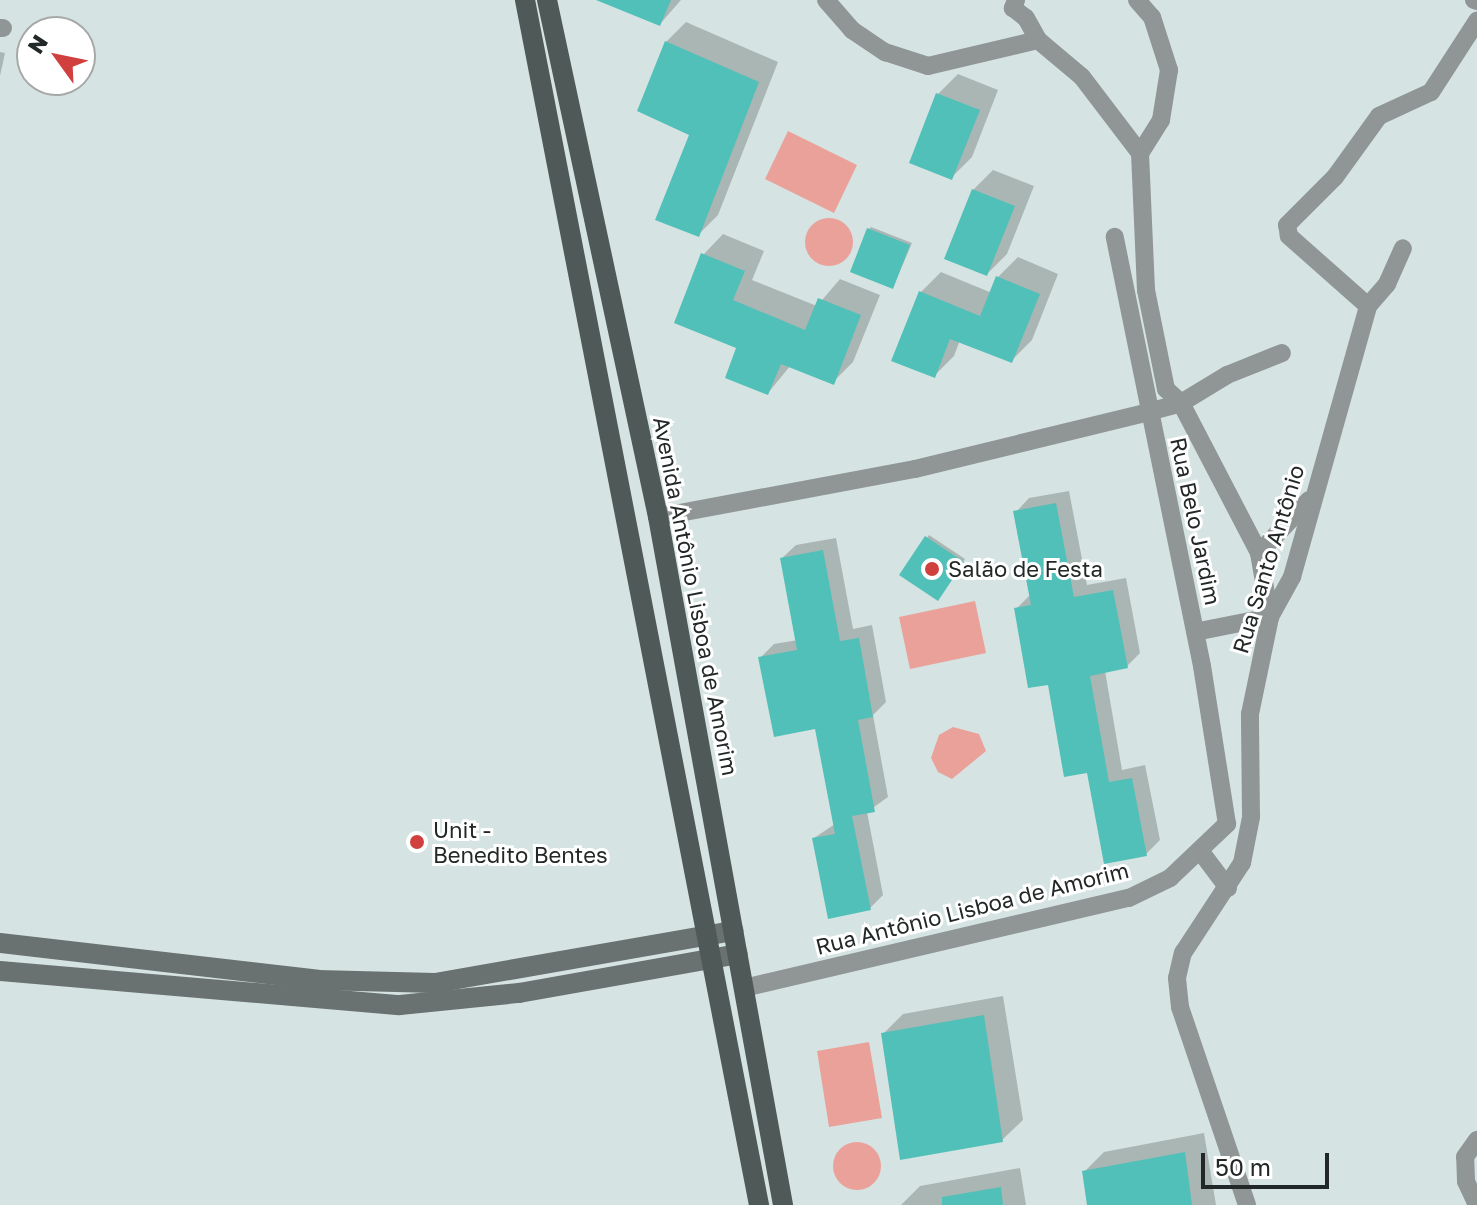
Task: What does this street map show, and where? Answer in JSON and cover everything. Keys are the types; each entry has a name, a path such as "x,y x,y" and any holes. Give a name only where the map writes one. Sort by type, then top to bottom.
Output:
{"main road":[{"path":"525,0 759,1205"},
{"name":"Avenida Antônio Lisboa de Amorim","path":"547,0 658,517 783,1205"}],"street":[{"path":"826,0 852,30 885,52 928,66 1038,40"},
{"path":"1016,0 1013,8 1026,18 1038,40 1082,77 1140,153 1161,120 1169,93 1169,70 1152,17 1137,0"},
{"path":"1368,306 1289,236 1287,225 1335,177 1379,116 1431,92 1477,21"},
{"name":"Rua Belo Jardim","path":"1140,153 1146,290 1166,389 1181,403 1259,553 1270,617"},
{"name":"Rua Belo Jardim","path":"1115,237 1228,812 1222,834 1201,852"},
{"name":"Rua Santo Antônio","path":"1247,1205 1180,1007 1177,978 1183,953 1228,888 1249,838 1250,714 1270,617 1292,577 1311,498 1368,306 1387,284 1403,248"},
{"path":"658,517 915,469 1148,412 1181,403 1227,375 1282,353"},
{"path":"1259,553 1311,498"},
{"path":"1195,632 1270,617"},
{"path":"1201,852 1228,888"},
{"name":"Rua Antônio Lisboa de Amorim","path":"744,988 1129,898 1170,878 1201,852"},
{"path":"0,971 281,985 435,983 734,931"},
{"path":"0,943 425,1004 519,993 738,954"},
{"path":"1477,1140 1465,1157 1466,1181 1477,1205"}],"shaded area":[{"path":"788,131 857,165 834,213 765,179"},
{"path":"829,218 838,219 846,225 852,233 852,251 846,259 838,265 829,266 820,265 812,259 806,251 805,242 806,233 812,225 820,219"},
{"path":"975,601 986,653 910,669 899,617"},
{"path":"953,727 979,734 986,751 952,779 938,772 931,758 939,735"},
{"path":"869,1042 882,1118 829,1127 817,1051"},
{"path":"857,1142 866,1143 874,1149 880,1157 880,1175 874,1183 866,1189 857,1190 848,1189 840,1183 834,1175 833,1166 834,1157 840,1149 848,1143"}],"building":[{"path":"596,0 671,0 660,26"},
{"path":"665,41 759,82 699,237 655,220 689,135 637,111"},
{"path":"936,93 980,110 952,180 909,163"},
{"path":"972,189 1015,206 987,276 944,259"},
{"path":"867,228 910,245 893,289 850,272"},
{"path":"701,253 745,271 733,300 805,330 818,298 861,315 834,385 781,364 768,395 725,378 736,348 674,323"},
{"path":"996,276 1040,294 1012,363 950,339 935,378 891,361 919,291 980,316"},
{"path":"1056,503 1074,597 1113,590 1128,668 1090,676 1109,782 1132,778 1147,856 1104,864 1087,773 1064,777 1048,685 1028,688 1014,608 1031,605 1013,511"},
{"name":"Salão de Festa","path":"925,536 964,562 938,601 899,575"},
{"path":"823,550 840,641 859,638 873,717 858,720 875,812 852,816 871,910 828,919 812,838 835,834 815,729 774,737 758,657 797,650 780,558"},
{"path":"984,1015 1003,1142 900,1160 881,1033"},
{"path":"1185,1152 1192,1205 1087,1205 1082,1171"},
{"path":"1001,1187 1003,1205 942,1205 942,1197"}],"place":[{"name":"Salão de Festa","path":"932,569"},
{"name":"Unit - Benedito Bentes","path":"417,842"}]}
